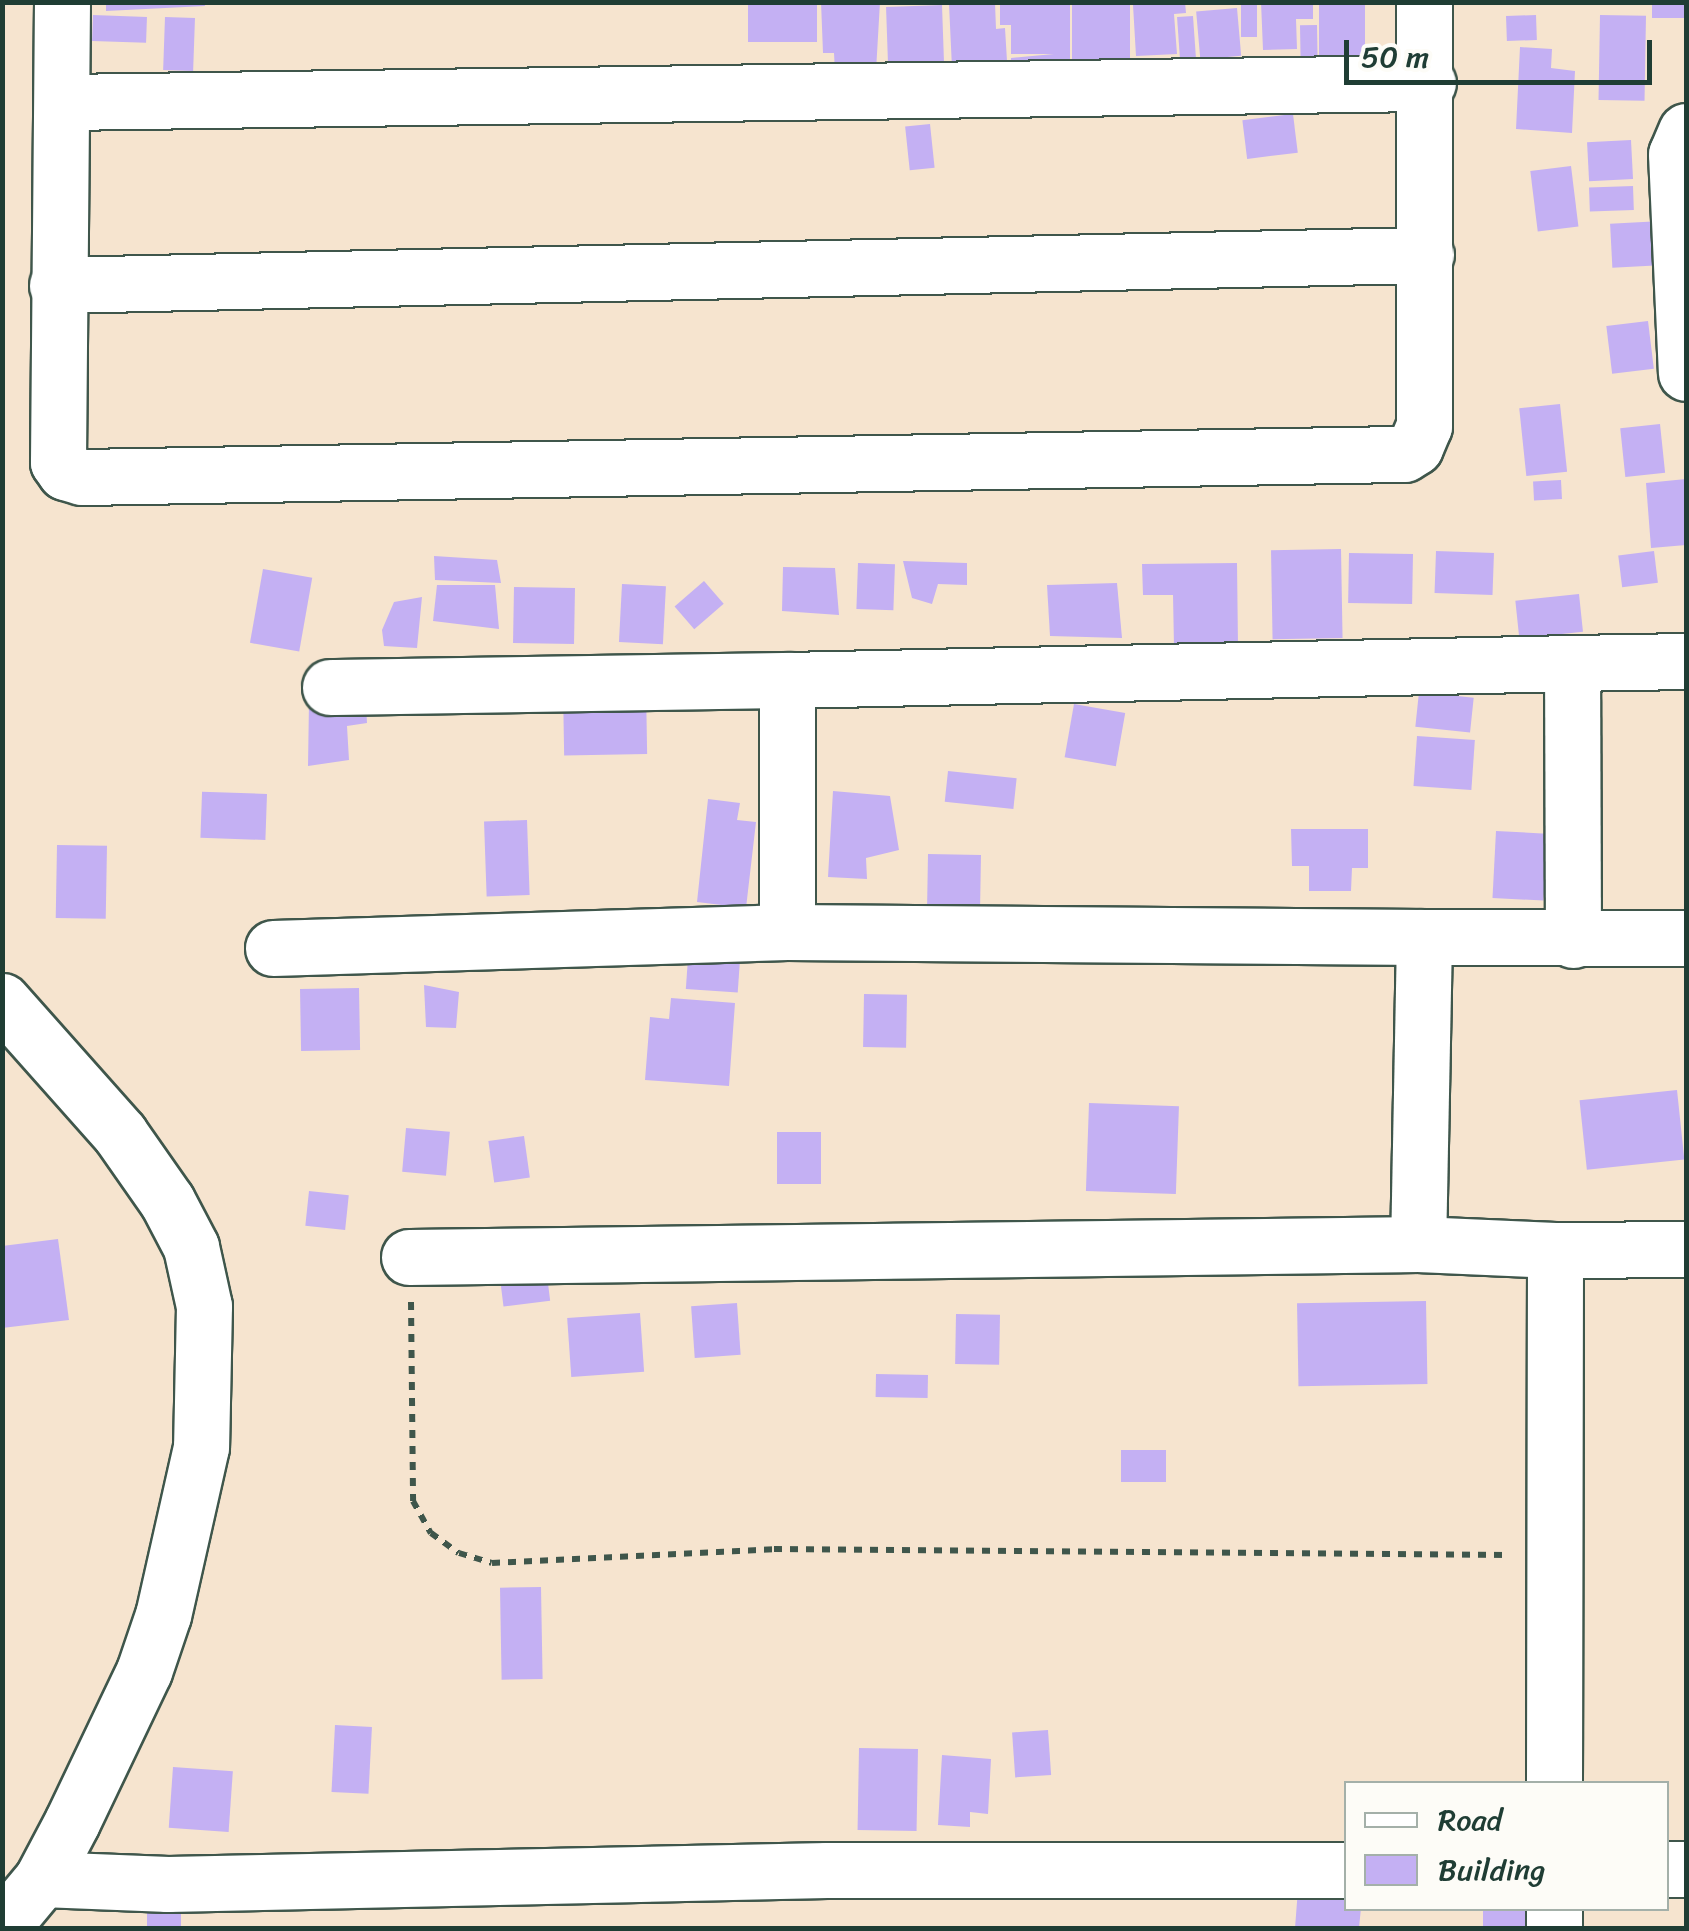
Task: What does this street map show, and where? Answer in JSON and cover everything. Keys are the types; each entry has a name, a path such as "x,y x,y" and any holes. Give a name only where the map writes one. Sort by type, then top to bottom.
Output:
{"street":[{"path":"62,2 58,462 65,472 82,477 1404,454 1415,447 1424,426 1428,82 1424,2"},
{"path":"62,102 1428,82"},
{"path":"1686,131 1676,154 1686,373"},
{"path":"57,284 1426,255"},
{"path":"330,687 1686,661"},
{"path":"1572,663 1573,940"},
{"path":"787,680 787,932"},
{"path":"273,948 787,932 1686,938"},
{"path":"1418,1244 1424,937"},
{"path":"2,1001 120,1134 167,1201 191,1246 204,1306 200,1447 162,1615 116,1732 42,1879 2,1927"},
{"path":"409,1257 1418,1244 1555,1250 1686,1249"},
{"path":"1554,1781 1555,1250"},
{"path":"42,1879 168,1884 827,1870 1344,1870"}],"path":[{"path":"409,1257 413,1501 431,1533 459,1553 492,1563 774,1548 1556,1555"}],"building":[{"path":"106,2 204,2 205,6 106,11"},
{"path":"748,2 817,2 817,42 748,42"},
{"path":"821,2 880,2 876,71 835,73 834,53 823,53"},
{"path":"1000,2 1070,2 1070,79 1010,78 1011,58 1054,54 1011,54 1011,25 1000,25"},
{"path":"1072,2 1130,2 1130,61 1072,61"},
{"path":"1185,2 1186,13 1174,14 1177,54 1136,56 1133,5"},
{"path":"1241,2 1257,2 1257,37 1241,37"},
{"path":"1261,2 1313,2 1313,19 1296,19 1297,49 1263,50"},
{"path":"1319,2 1365,2 1365,71 1319,71"},
{"path":"1652,2 1686,2 1686,18 1652,18"},
{"path":"995,3 996,29 1005,28 1007,61 952,68 949,4"},
{"path":"942,5 944,66 888,68 886,7"},
{"path":"1237,8 1241,56 1200,59 1196,12"},
{"path":"93,15 147,17 146,43 92,41"},
{"path":"1536,15 1537,40 1507,41 1506,16"},
{"path":"1600,15 1646,16 1645,101 1599,100"},
{"path":"1193,16 1197,72 1181,73 1177,17"},
{"path":"165,17 195,18 193,71 163,70"},
{"path":"1300,25 1317,25 1318,75 1301,75"},
{"path":"1520,47 1552,49 1551,68 1575,71 1572,133 1516,129"},
{"path":"1293,114 1298,153 1247,159 1242,120"},
{"path":"930,124 935,168 910,170 905,127"},
{"path":"1631,140 1633,179 1589,181 1587,142"},
{"path":"1571,166 1578,227 1538,232 1530,171"},
{"path":"1633,186 1634,210 1590,212 1589,188"},
{"path":"1662,221 1664,265 1612,268 1610,224"},
{"path":"1648,321 1654,369 1612,374 1606,326"},
{"path":"1560,404 1567,472 1526,476 1519,408"},
{"path":"1660,424 1665,473 1625,477 1620,428"},
{"path":"1686,479 1686,545 1651,548 1646,483"},
{"path":"1561,480 1562,499 1534,500 1533,481"},
{"path":"1341,549 1343,638 1273,639 1271,550"},
{"path":"1436,551 1494,553 1492,595 1435,593"},
{"path":"1654,551 1658,583 1622,587 1618,555"},
{"path":"1349,553 1413,554 1412,604 1348,603"},
{"path":"434,556 497,560 501,583 435,580"},
{"path":"903,561 967,563 967,585 938,584 932,604 912,598"},
{"path":"858,563 895,564 893,610 856,609"},
{"path":"1237,563 1238,646 1174,647 1173,595 1143,595 1142,564"},
{"path":"783,567 835,568 839,615 782,611"},
{"path":"263,569 312,578 299,652 250,643"},
{"path":"704,581 724,604 694,629 675,607"},
{"path":"1117,583 1122,638 1050,636 1047,585"},
{"path":"622,584 666,586 663,644 619,642"},
{"path":"437,585 495,585 499,629 433,621"},
{"path":"514,587 575,588 574,644 513,643"},
{"path":"1579,594 1583,632 1519,638 1515,601"},
{"path":"422,597 417,648 384,646 382,630 394,602"},
{"path":"646,688 647,754 564,755 563,689"},
{"path":"1419,692 1474,698 1470,733 1415,727"},
{"path":"309,702 366,705 367,723 347,726 349,760 308,766"},
{"path":"1074,704 1125,713 1116,766 1065,757"},
{"path":"1417,736 1475,740 1471,790 1414,786"},
{"path":"948,771 1017,778 1013,809 945,802"},
{"path":"833,791 890,796 899,850 866,858 867,879 828,877"},
{"path":"202,792 267,794 265,840 200,838"},
{"path":"708,799 740,803 737,820 756,822 746,908 697,902"},
{"path":"527,820 530,895 487,896 484,822"},
{"path":"1291,829 1368,829 1368,868 1352,868 1351,891 1309,891 1309,866 1292,866"},
{"path":"1496,831 1547,834 1543,901 1492,898"},
{"path":"57,845 107,846 106,919 56,918"},
{"path":"928,854 981,855 980,913 927,912"},
{"path":"688,958 740,962 738,993 686,989"},
{"path":"424,985 459,992 456,1028 426,1027"},
{"path":"359,988 360,1050 301,1051 300,989"},
{"path":"864,994 907,995 906,1048 863,1047"},
{"path":"671,998 735,1003 729,1086 645,1080 650,1017 669,1019"},
{"path":"1677,1090 1684,1160 1587,1170 1580,1100"},
{"path":"1089,1103 1179,1106 1176,1194 1086,1191"},
{"path":"406,1128 450,1132 446,1176 402,1172"},
{"path":"777,1132 821,1132 821,1184 777,1184"},
{"path":"524,1136 530,1178 494,1183 488,1141"},
{"path":"309,1191 349,1195 345,1230 305,1226"},
{"path":"58,1239 69,1320 2,1328 2,1246"},
{"path":"546,1267 550,1301 503,1306 499,1273"},
{"path":"1426,1301 1427,1384 1298,1386 1297,1303"},
{"path":"737,1303 741,1355 695,1358 691,1306"},
{"path":"640,1313 644,1372 571,1377 567,1318"},
{"path":"956,1314 1000,1315 999,1365 955,1364"},
{"path":"876,1374 928,1375 928,1398 876,1397"},
{"path":"1121,1450 1166,1450 1166,1482 1121,1482"},
{"path":"541,1587 543,1679 502,1680 500,1588"},
{"path":"335,1725 372,1727 368,1794 331,1792"},
{"path":"1048,1730 1051,1775 1015,1777 1012,1733"},
{"path":"859,1748 918,1749 917,1831 858,1830"},
{"path":"942,1755 991,1759 988,1814 970,1812 970,1827 938,1825"},
{"path":"173,1767 233,1771 229,1832 169,1828"},
{"path":"1298,1889 1344,1893 1344,1911 1361,1911 1359,1928 1295,1928"},
{"path":"147,1910 181,1910 181,1928 147,1928"},
{"path":"1483,1911 1530,1911 1530,1928 1483,1928"}]}
